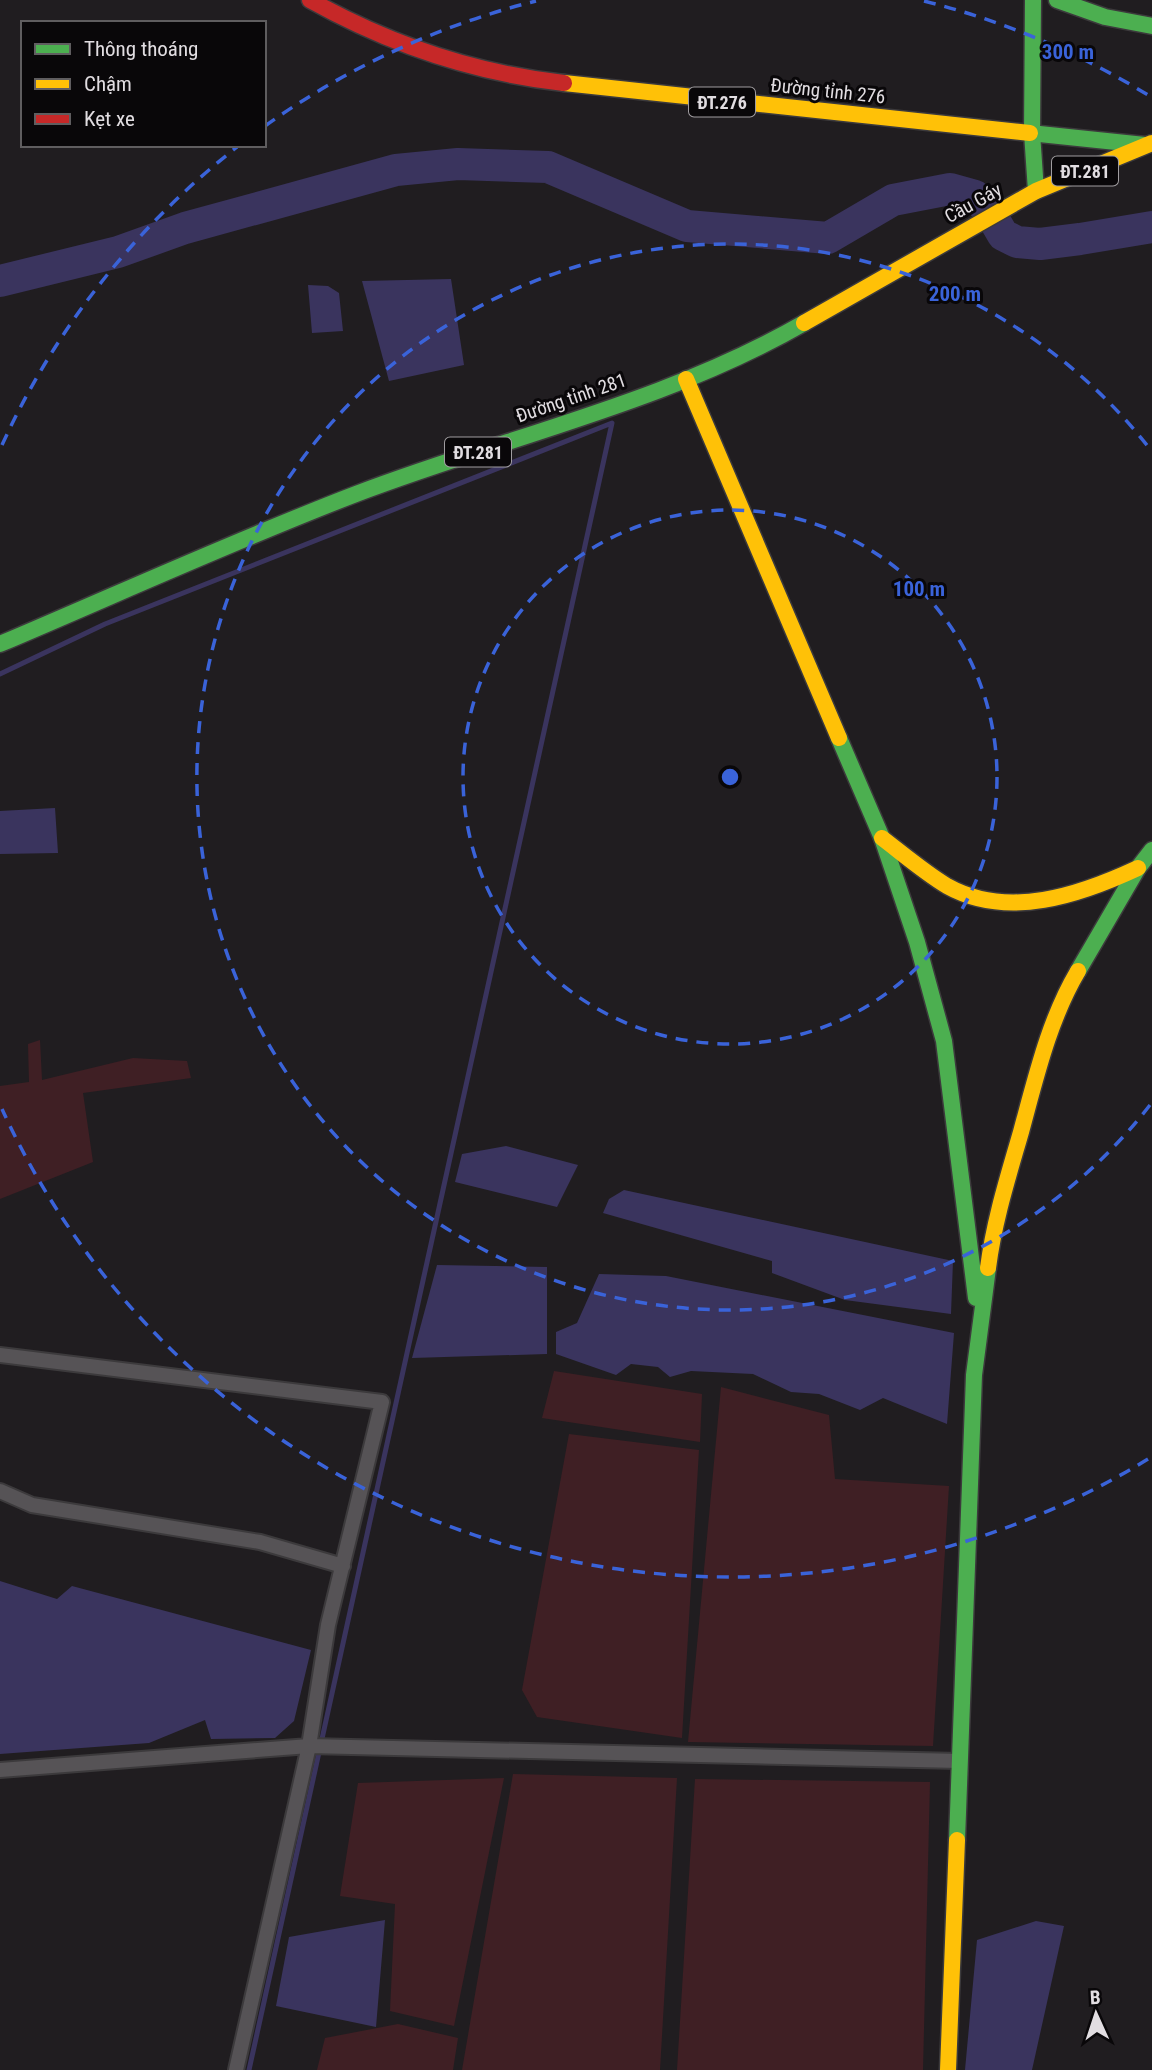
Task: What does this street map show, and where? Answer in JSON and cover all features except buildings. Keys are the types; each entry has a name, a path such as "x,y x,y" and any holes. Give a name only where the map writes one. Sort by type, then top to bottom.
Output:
{"main road":[{"name":"Đường tỉnh 276","path":"310,0 399,45 448,61 536,80 1151,144"},
{"path":"1033,0 1032,133 1036,191"},
{"path":"1057,0 1105,17 1152,26"},
{"name":"ĐT.281","path":"1036,191 1151,144"},
{"name":"Cầu Gáy","path":"948,242 1036,191"},
{"name":"Đường tỉnh 281","path":"0,644 356,494 686,379 761,348 948,242"},
{"path":"686,379 882,838 917,942 944,1041 980,1325"},
{"path":"882,838 950,887 988,900 1027,904 1061,899 1094,890 1138,868"},
{"path":"948,2070 974,1375 1001,1199 1060,1002 1138,868 1152,850"}],"street":[{"path":"0,1355 382,1402 328,1625 309,1746 236,2070"},
{"path":"0,1491 32,1505 260,1542 343,1566"},
{"path":"0,1770 309,1746 960,1761"}],"shaded area":[{"path":"451,279 464,365 389,381 362,281"},
{"path":"308,285 328,286 339,293 343,331 312,333"},
{"path":"55,808 58,853 0,854 0,811"},
{"path":"40,1040 42,1080 133,1058 187,1061 191,1078 83,1093 93,1162 0,1199 0,1086 29,1082 28,1044"},
{"path":"506,1146 578,1165 557,1207 455,1182 462,1154"},
{"path":"624,1190 953,1261 951,1314 845,1300 772,1273 772,1261 603,1213 609,1199"},
{"path":"437,1265 547,1267 547,1354 412,1358"},
{"path":"599,1274 666,1276 954,1333 947,1424 883,1398 860,1410 819,1394 791,1392 753,1374 691,1371 670,1377 658,1367 631,1364 616,1375 556,1354 556,1332 577,1323"},
{"path":"554,1371 702,1394 700,1442 542,1418"},
{"path":"721,1387 829,1415 835,1479 949,1486 933,1746 688,1742"},
{"path":"569,1434 699,1450 682,1738 537,1717 522,1690"},
{"path":"0,1581 57,1599 72,1586 311,1650 294,1721 275,1738 211,1739 205,1720 149,1743 0,1754"},
{"path":"513,1774 677,1778 660,2070 462,2070"},
{"path":"504,1778 454,2026 390,2011 395,1904 340,1896 358,1783"},
{"path":"695,1779 930,1782 923,2070 677,2070"},
{"path":"385,1920 376,2027 276,2006 289,1937"},
{"path":"1036,1921 1064,1926 1032,2070 965,2070 977,1940"},
{"path":"398,2024 458,2038 453,2070 317,2070 325,2038"}],"waterway":[{"path":"0,281 118,252 185,228 396,170 458,164 548,167 687,226 828,238 893,200 950,189 975,196 989,211 1003,235 1017,242 1040,244 1152,227"},
{"path":"0,674 105,624 612,423 249,2070"}],"traffic: fast":[{"path":"1033,0 1032,133 1036,191"},
{"path":"1057,0 1105,17 1152,26"},
{"path":"1030,133 1145,145"},
{"path":"0,644 222,548 356,494 584,417 696,375 751,351 804,323"},
{"path":"839,738 882,838 917,942 944,1041 976,1298"},
{"path":"1078,971 1138,868 1152,850"},
{"path":"957,1840 974,1375 988,1268"}],"traffic: slow":[{"path":"564,83 1030,133"},
{"path":"804,323 1036,191 1152,143"},
{"path":"686,379 839,738"},
{"path":"882,838 947,886 970,896 994,901 1044,900 1068,895 1138,868"},
{"path":"988,1268 1002,1199 1038,1070 1059,1009 1078,971"},
{"path":"948,2070 957,1840"}],"traffic: jam":[{"path":"310,0 370,30 433,54 497,72 564,83"}]}
